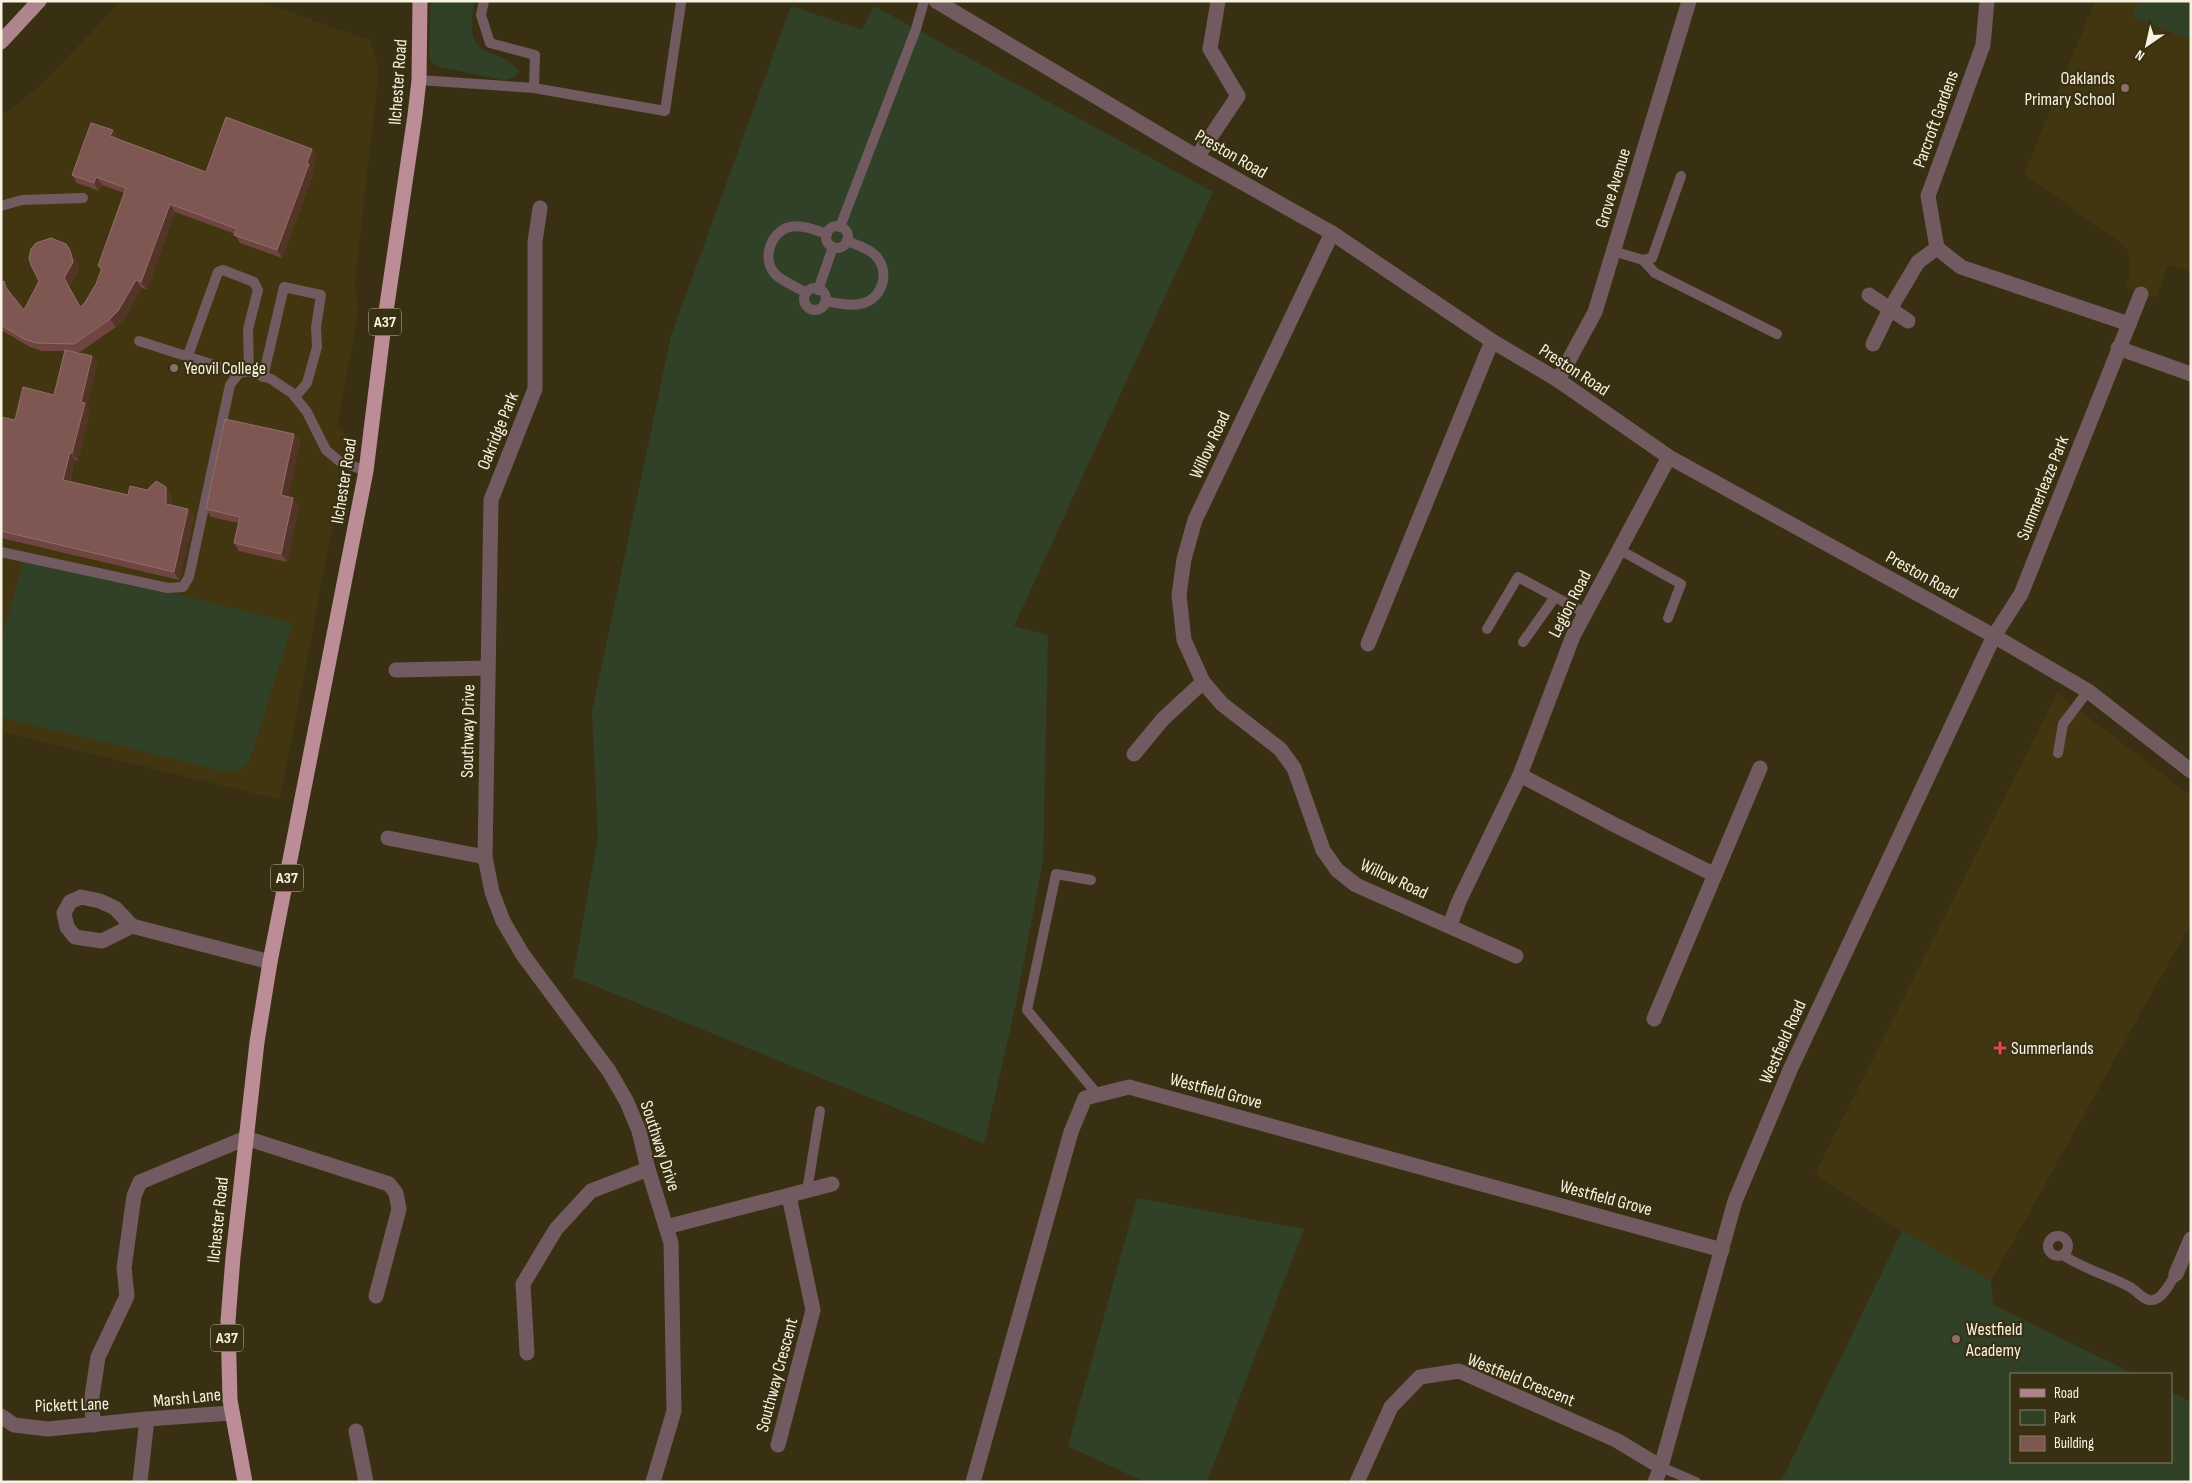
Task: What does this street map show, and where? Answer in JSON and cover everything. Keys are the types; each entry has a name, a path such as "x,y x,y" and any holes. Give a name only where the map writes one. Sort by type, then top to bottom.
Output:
{"highway":[{"name":"Ilchester Road","path":"245,1482 231,1413 228,1377 228,1321 257,1042 270,962 366,471 384,325 419,80 420,1"}],"main road":[{"path":"1,42 39,1"}],"street":[{"name":"Preston Road","path":"936,1 1197,157 1332,233 1492,341 1558,380 1669,457 1994,636 2088,691 2191,771"},
{"path":"1197,157 1238,96 1210,49 1218,1"},
{"name":"Grove Avenue","path":"1558,380 1595,312 1689,1"},
{"name":"Parcroft Gardens","path":"1937,248 1928,196 1983,45 1987,1 1992,1"},
{"name":"Oakridge Park","path":"488,668 491,500 535,389 535,242 540,208"},
{"name":"Willow Road","path":"1332,233 1195,520 1184,559 1179,595 1184,640 1203,682 1222,704 1280,749 1294,768 1323,850 1337,870 1356,885 1450,925 1516,956"},
{"path":"1873,344 1890,309 1918,262 1937,248 1961,267 2128,324"},
{"name":"Summerleaze Park","path":"1994,636 2021,594 2141,294"},
{"path":"1870,296 1908,321"},
{"path":"1368,644 1492,341"},
{"path":"2118,348 2191,374"},
{"name":"Legion Road","path":"1450,925 1459,901 1520,775 1573,636 1669,457"},
{"name":"Westfield Road","path":"1655,1482 1736,1201 1790,1070 1994,636"},
{"name":"Southway Drive","path":"396,670 488,668 485,858 492,892 503,921 523,955 609,1071 627,1102 638,1131 671,1243 674,1411 653,1482"},
{"path":"1134,754 1163,718 1203,682"},
{"path":"1654,1019 1760,768"},
{"path":"1520,775 1715,875"},
{"path":"388,838 485,858"},
{"path":"132,926 270,962"},
{"name":"Westfield Grove","path":"973,1482 1072,1132 1085,1098 1129,1087 1722,1250"},
{"path":"94,1426 91,1403 98,1357 127,1296 124,1268 134,1196 140,1182 246,1138 389,1184 396,1193 399,1210 376,1296"},
{"path":"527,1353 523,1284 556,1230 591,1191 648,1169"},
{"path":"666,1227 832,1184"},
{"name":"Southway Crescent","path":"778,1445 813,1310 789,1196"},
{"path":"2176,1274 2191,1239"},
{"name":"Westfield Crescent","path":"1357,1482 1391,1407 1420,1377 1459,1371 1616,1440 1661,1466"},
{"name":"Marsh Lane","path":"140,1482 147,1419 231,1413"},
{"name":"Pickett Lane","path":"1,1416 14,1424 48,1429 94,1426 147,1419"},
{"path":"356,1431 366,1482"}],"lane":[{"path":"484,1 481,16 490,44 535,55 534,88"},
{"path":"419,80 534,88 665,111 682,3 680,1"},
{"path":"840,227 916,29 924,1"},
{"path":"1614,251 1643,260 1652,258 1681,176"},
{"path":"1,206 22,200 83,198"},
{"path":"806,293 776,274 768,257 769,247 780,232 788,228 798,226 827,234"},
{"path":"840,227 847,232 847,241 842,247 833,247 827,241 827,234 832,228 840,227"},
{"path":"825,302 855,304 865,302 879,291 883,282 881,264 876,256 847,241"},
{"path":"818,290 833,247"},
{"path":"1643,260 1655,273 1777,334"},
{"path":"1,552 168,588 183,587 189,577 230,385 244,372 248,329 258,290 254,282 222,270 218,272 187,358"},
{"path":"263,377 284,287 321,295 316,327 317,347 307,383 296,397"},
{"path":"812,289 824,294 825,302 822,307 812,310 805,303 806,293 812,289"},
{"path":"139,341 187,358 263,377 280,385 296,397 307,412 326,450 339,461 366,471"},
{"path":"1620,550 1681,584 1668,618"},
{"path":"1487,629 1518,577 1586,613"},
{"path":"1523,642 1555,597"},
{"path":"2058,753 2063,724 2088,691"},
{"path":"1091,880 1056,874 1027,1010 1098,1095"},
{"path":"807,1191 820,1111"},
{"path":"2062,1255 2077,1264 2133,1289 2149,1300 2156,1300 2160,1297 2176,1274"},
{"path":"1661,1466 1696,1482"}],"shaded area":[{"name":"Yeovil College","path":"121,1 258,1 370,40 379,70 355,282 358,313 338,422 349,441 280,800 1,731 1,116 39,87"},
{"name":"Oaklands Primary School","path":"2095,1 2191,1 2191,272 2168,265 2156,298 2125,287 2129,277 2129,253 2121,243 2024,174"},
{"name":"Summerlands","path":"2057,693 2191,796 2191,923 1991,1281 1993,1305 2130,1373 2010,1373 2010,1463 2172,1463 2191,1482 1781,1482 1902,1231 1815,1174"}],"green space":[{"path":"431,1 474,1 472,28 475,41 484,50 514,65 518,70 516,77 503,80 436,66 431,61 429,54"},
{"path":"2138,1 2191,1 2191,40 2132,16"},
{"path":"791,6 862,30 874,6 1213,192 1014,626 1048,635 1043,860 1015,1008 984,1144 573,977 598,837 592,712 671,336"},
{"path":"25,556 293,623 249,762 243,768 227,772 1,717 1,641"},
{"path":"1137,1198 1304,1229 1207,1482 1145,1482 1068,1446"},
{"name":"Westfield Academy","path":"1902,1231 1991,1281 1993,1305 2132,1373 2010,1373 2010,1463 2172,1463 2172,1392 2191,1402 2191,1482 1781,1482"}],"building":[{"path":"226,117 312,149 307,163 309,164 277,250 234,235 237,229 170,204 141,282 136,280 118,311 110,319 74,344 36,343 24,339 1,325 1,282 4,281 6,288 24,310 39,281 29,258 31,249 36,243 51,238 66,244 70,250 73,262 64,278 80,307 84,304 96,284 102,268 98,266 126,188 96,177 94,183 72,175 91,123 113,130 110,136 206,172"},
{"path":"65,350 92,356 81,402 85,403 63,480 128,495 130,486 147,490 156,481 166,487 166,504 188,509 174,572 1,531 1,417 15,420 23,387 54,395"},
{"path":"225,419 294,434 281,495 293,498 281,554 234,543 240,517 206,509"}],"place":[{"name":"Oaklands Primary School","path":"2125,88"},
{"name":"Yeovil College","path":"174,368"},
{"name":"Summerlands","path":"2000,1048"},
{"name":"Westfield Academy","path":"1956,1339"}]}
